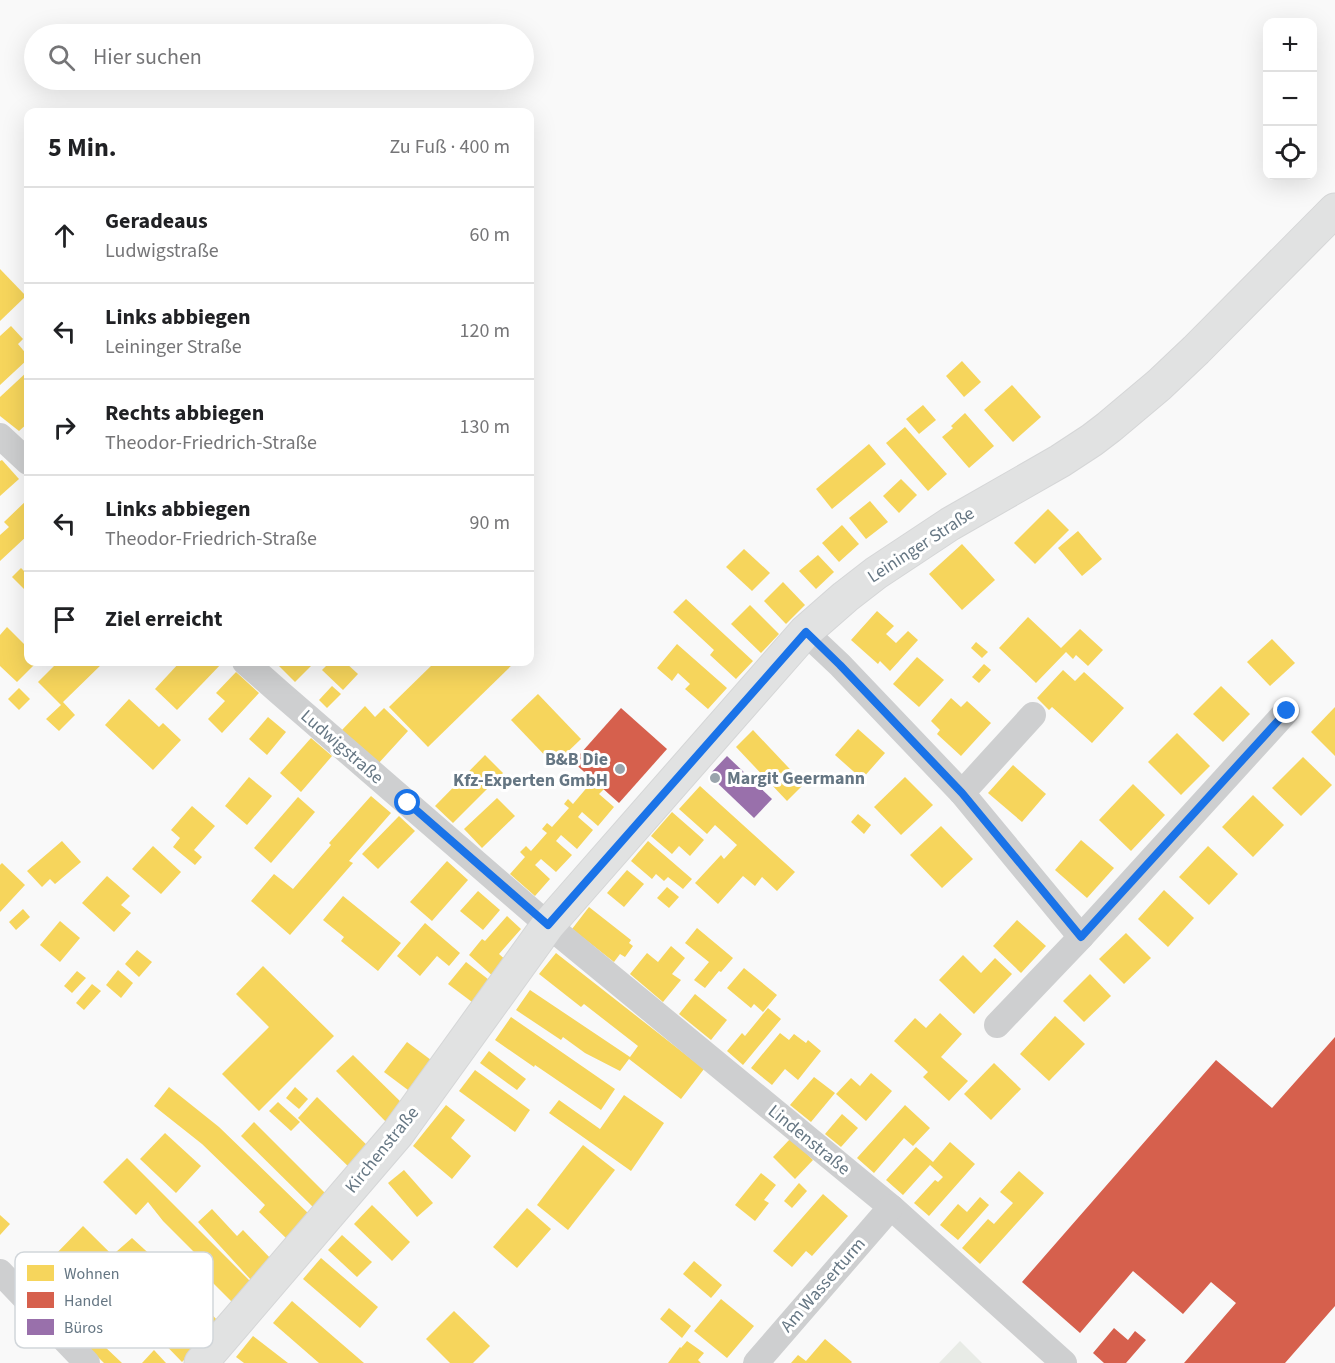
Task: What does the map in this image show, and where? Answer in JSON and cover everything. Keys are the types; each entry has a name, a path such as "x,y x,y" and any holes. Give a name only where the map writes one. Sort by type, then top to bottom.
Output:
{"street":[{"name":"Leininger Straße","path":"548,925 806,632 876,573 950,524 1060,461 1109,427 1159,386 1335,210"},
{"path":"0,436 24,458"},
{"path":"806,632 962,793 1081,937"},
{"name":"Ludwigstraße","path":"250,666 548,925"},
{"path":"997,1025 1081,937 1287,711"},
{"path":"962,793 1033,715"},
{"name":"Lindenstraße","path":"548,925 891,1207 1064,1363"},
{"name":"Kirchenstraße","path":"201,1363 398,1133 548,925"},
{"name":"Am Wasserturm","path":"756,1363 891,1207"},
{"path":"0,1272 15,1288"},
{"path":"73,1348 87,1363"}],"shaded area":[{"path":"960,1341 982,1363 939,1363"}],"building: Wohnen":[{"path":"0,269 24,294 24,298 0,321"},
{"path":"11,326 23,339 18,344 24,351 24,363 0,385 0,336"},
{"path":"962,361 981,382 964,397 946,376"},
{"path":"24,375 24,427 19,431 0,416 0,397"},
{"path":"1012,385 1041,417 1013,442 984,410"},
{"path":"923,405 936,420 919,434 906,419"},
{"path":"965,413 994,446 969,468 942,437"},
{"path":"905,427 947,474 928,491 886,443"},
{"path":"869,444 886,464 832,509 816,489"},
{"path":"2,460 19,479 0,496 0,461"},
{"path":"901,479 917,495 899,513 883,496"},
{"path":"870,501 888,522 866,539 849,518"},
{"path":"24,503 24,539 0,561 0,535 9,527 4,522"},
{"path":"1048,509 1069,530 1035,564 1014,543"},
{"path":"842,525 859,544 839,562 822,543"},
{"path":"1078,531 1102,559 1082,576 1058,548"},
{"path":"962,544 995,580 962,610 929,574"},
{"path":"744,549 770,573 752,591 726,567"},
{"path":"818,555 834,572 816,589 799,571"},
{"path":"21,568 24,571 24,589 12,577"},
{"path":"783,582 805,605 786,624 764,601"},
{"path":"686,599 753,661 736,679 710,655 714,650 673,612"},
{"path":"750,605 779,634 761,653 731,624"},
{"path":"877,611 894,626 886,634 896,643 908,631 918,640 890,671 880,661 878,664 851,640"},
{"path":"1028,617 1061,648 1080,629 1103,650 1088,666 1076,655 1073,659 1066,652 1036,683 999,648"},
{"path":"7,627 24,644 24,666 33,666 17,682 0,666 0,635"},
{"path":"1272,639 1295,663 1270,686 1247,662"},
{"path":"976,642 988,652 982,658 971,648"},
{"path":"677,644 727,688 708,709 685,689 690,684 678,673 672,681 657,668"},
{"path":"917,657 944,680 919,707 893,684"},
{"path":"984,664 991,670 979,683 972,677"},
{"path":"54,666 100,666 63,702 75,715 59,731 46,719 61,705 38,682"},
{"path":"176,666 219,666 177,710 155,689"},
{"path":"279,666 311,666 295,682"},
{"path":"326,666 349,666 358,674 343,690 322,670"},
{"path":"431,666 511,666 428,747 389,707"},
{"path":"1063,670 1075,681 1084,672 1124,708 1092,743 1052,707 1049,710 1037,698"},
{"path":"236,672 259,693 222,733 208,719 225,701 216,693"},
{"path":"332,686 341,694 327,708 319,700"},
{"path":"1221,686 1250,714 1223,742 1193,714"},
{"path":"19,688 30,699 19,710 8,699"},
{"path":"538,694 581,739 554,765 511,720"},
{"path":"951,698 961,707 967,701 991,723 961,756 937,734 940,730 931,721"},
{"path":"129,699 159,727 163,723 181,740 153,770 105,725"},
{"path":"365,706 375,717 384,708 408,731 377,765 341,731"},
{"path":"1335,707 1335,756 1311,732"},
{"path":"268,717 286,732 267,755 249,739"},
{"path":"858,729 885,753 862,779 835,755"},
{"path":"753,730 804,784 787,801 736,747"},
{"path":"1177,733 1210,766 1181,795 1148,762"},
{"path":"311,738 332,756 301,792 280,773"},
{"path":"485,755 503,773 453,823 435,806"},
{"path":"1303,757 1332,785 1301,816 1272,788"},
{"path":"1013,765 1046,794 1022,822 988,793"},
{"path":"589,776 604,789 599,794 614,807 598,826 582,812 578,817 593,830 577,849 561,835 556,841 572,855 556,872 541,859 535,865 550,879 535,896 510,874 525,857 520,852 526,846 531,851 547,833 542,829 547,823 552,827 569,808 564,804 568,799 573,804 589,785 585,781"},
{"path":"249,777 272,796 247,825 225,806"},
{"path":"905,777 933,805 901,835 874,807"},
{"path":"1133,784 1165,815 1131,851 1099,820"},
{"path":"700,786 795,872 777,891 762,877 755,886 743,876 718,904 695,883 721,855 724,859 737,845 715,825 707,834 679,809"},
{"path":"1253,795 1284,825 1253,857 1222,827"},
{"path":"371,796 391,813 349,861 353,863 290,935 251,901 274,874 293,889 331,845 329,843"},
{"path":"298,797 315,812 271,863 254,848"},
{"path":"497,798 515,816 482,848 464,829"},
{"path":"192,806 215,826 194,850 202,857 195,865 173,847 180,838 171,830"},
{"path":"672,812 704,840 690,856 679,846 672,854 651,836"},
{"path":"858,814 871,825 864,834 851,822"},
{"path":"399,816 415,831 378,869 362,854"},
{"path":"941,826 973,859 942,888 910,855"},
{"path":"1081,840 1114,868 1087,898 1055,870"},
{"path":"62,841 81,862 55,884 50,879 42,887 27,871"},
{"path":"648,841 692,879 683,889 668,877 664,881 656,874 652,879 631,861"},
{"path":"153,846 181,872 161,894 132,869"},
{"path":"1208,846 1238,874 1209,905 1179,877"},
{"path":"447,861 468,880 432,921 410,902"},
{"path":"2,863 25,885 0,912 0,865"},
{"path":"627,870 644,884 624,907 607,893"},
{"path":"107,876 130,896 121,905 131,913 114,932 82,903"},
{"path":"667,887 679,897 669,908 657,898"},
{"path":"1164,890 1194,918 1168,947 1138,919"},
{"path":"478,891 500,910 483,930 460,911"},
{"path":"343,896 401,943 378,971 341,941 344,937 323,920"},
{"path":"589,907 631,940 629,943 633,946 625,957 620,954 614,962 572,929"},
{"path":"23,909 30,917 16,930 9,922"},
{"path":"507,916 521,929 499,954 509,963 495,978 469,955 482,939 485,941"},
{"path":"1017,920 1046,946 1021,973 993,946"},
{"path":"60,921 80,938 60,962 40,945"},
{"path":"425,923 460,953 449,966 437,956 420,976 397,956"},
{"path":"697,928 733,958 705,988 694,980 709,962 685,943"},
{"path":"1126,933 1151,958 1124,984 1099,959"},
{"path":"671,946 685,958 672,974 681,980 663,1002 630,974 647,953 658,962"},
{"path":"137,950 152,962 139,977 125,964"},
{"path":"556,953 704,1069 681,1099 629,1059 620,1071 585,1053 563,1037 561,1040 516,1010 530,990 630,1057 638,1046 584,1004 581,1007 539,974"},
{"path":"963,955 981,973 995,958 1012,974 974,1014 939,980"},
{"path":"466,962 493,983 476,1005 448,984"},
{"path":"263,966 334,1036 259,1111 222,1074 269,1027 236,994"},
{"path":"744,968 777,995 763,1012 754,1004 751,1008 727,988"},
{"path":"118,970 133,983 121,998 106,985"},
{"path":"77,971 86,978 72,993 64,986"},
{"path":"1090,974 1111,996 1084,1022 1063,1001"},
{"path":"92,984 101,991 84,1010 76,1003"},
{"path":"695,994 727,1020 711,1040 679,1014"},
{"path":"768,1008 781,1019 743,1065 727,1051 742,1033 745,1036"},
{"path":"940,1013 962,1034 941,1057 968,1081 949,1101 923,1077 928,1072 894,1041 915,1018 926,1028"},
{"path":"1055,1016 1085,1044 1049,1081 1020,1054"},
{"path":"511,1017 615,1089 601,1110 495,1040"},
{"path":"780,1033 789,1040 794,1034 806,1043 808,1040 821,1051 798,1080 785,1069 772,1085 751,1068"},
{"path":"407,1042 435,1063 412,1093 384,1072"},
{"path":"489,1051 526,1079 517,1090 480,1063"},
{"path":"353,1055 405,1106 390,1126 336,1071"},
{"path":"994,1063 1021,1089 991,1120 964,1094"},
{"path":"475,1070 530,1110 515,1132 459,1091"},
{"path":"871,1073 892,1091 866,1121 836,1094 851,1078 860,1086"},
{"path":"814,1077 835,1093 811,1122 790,1105"},
{"path":"169,1087 219,1127 310,1215 287,1239 259,1212 265,1205 202,1144 154,1106"},
{"path":"295,1087 308,1099 299,1109 286,1098"},
{"path":"624,1095 664,1123 631,1171 549,1113 559,1100 600,1129"},
{"path":"317,1097 371,1149 351,1169 298,1118"},
{"path":"278,1102 300,1122 291,1131 269,1111"},
{"path":"446,1105 465,1120 451,1138 471,1156 452,1179 413,1146"},
{"path":"905,1105 930,1128 913,1146 904,1138 874,1173 857,1158"},
{"path":"842,1114 858,1128 841,1147 825,1134"},
{"path":"254,1122 328,1196 315,1209 241,1136"},
{"path":"165,1133 201,1166 176,1193 140,1159"},
{"path":"791,1138 813,1160 795,1179 773,1157"},
{"path":"950,1142 975,1164 929,1216 914,1203 935,1180 938,1182 943,1177 930,1165 903,1195 886,1180 916,1147 933,1162"},
{"path":"583,1145 615,1170 568,1230 537,1205"},
{"path":"127,1158 251,1282 232,1302 213,1283 213,1252 194,1252 163,1221 148,1202 136,1215 103,1182"},
{"path":"404,1170 433,1203 417,1217 388,1183"},
{"path":"1019,1171 1044,1193 980,1264 962,1248 988,1219 994,1224 1013,1203 1000,1192"},
{"path":"761,1173 776,1185 764,1200 769,1203 755,1221 735,1205"},
{"path":"799,1183 807,1191 792,1208 784,1201"},
{"path":"823,1194 848,1216 812,1256 806,1251 792,1267 773,1251"},
{"path":"980,1197 989,1205 958,1240 940,1225 958,1204 967,1212"},
{"path":"372,1205 410,1242 392,1261 354,1224"},
{"path":"527,1208 551,1229 517,1268 493,1247"},
{"path":"212,1209 237,1236 243,1230 273,1261 252,1281 198,1222"},
{"path":"0,1215 10,1224 0,1235"},
{"path":"83,1226 109,1252 58,1252"},
{"path":"342,1235 372,1262 357,1277 328,1250"},
{"path":"132,1238 147,1252 116,1252"},
{"path":"321,1258 378,1307 360,1328 303,1279"},
{"path":"694,1261 722,1285 711,1298 683,1274"},
{"path":"721,1299 754,1326 727,1358 694,1331"},
{"path":"292,1301 364,1363 319,1363 273,1323"},
{"path":"669,1308 691,1326 682,1338 660,1319"},
{"path":"454,1311 490,1346 473,1363 450,1363 426,1339"},
{"path":"213,1316 220,1323 213,1330"},
{"path":"253,1336 288,1363 244,1363 236,1357"},
{"path":"825,1339 852,1362 791,1363 798,1355 806,1361"},
{"path":"687,1341 704,1353 698,1360 701,1363 668,1363 680,1347"},
{"path":"89,1348 106,1348 122,1363 104,1363"},
{"path":"168,1348 196,1348 182,1362"},
{"path":"154,1350 166,1363 142,1363"}],"building: Handel":[{"path":"621,708 667,749 619,803 573,762"},
{"path":"1335,1037 1335,1306 1285,1363 1184,1363 1236,1303 1211,1282 1183,1314 1133,1271 1080,1333 1022,1282 1216,1060 1272,1108"},
{"path":"1114,1328 1128,1340 1135,1331 1146,1340 1126,1363 1104,1363 1093,1353"}],"building: Büros":[{"path":"727,756 772,799 754,818 709,775"}],"place":[{"name":"B&B Die Kfz-Experten GmbH","path":"620,769"},
{"name":"Margit Geermann","path":"715,778"}],"route":[{"path":"408,803 548,925 806,632 962,793 1081,937 1287,711"}]}
